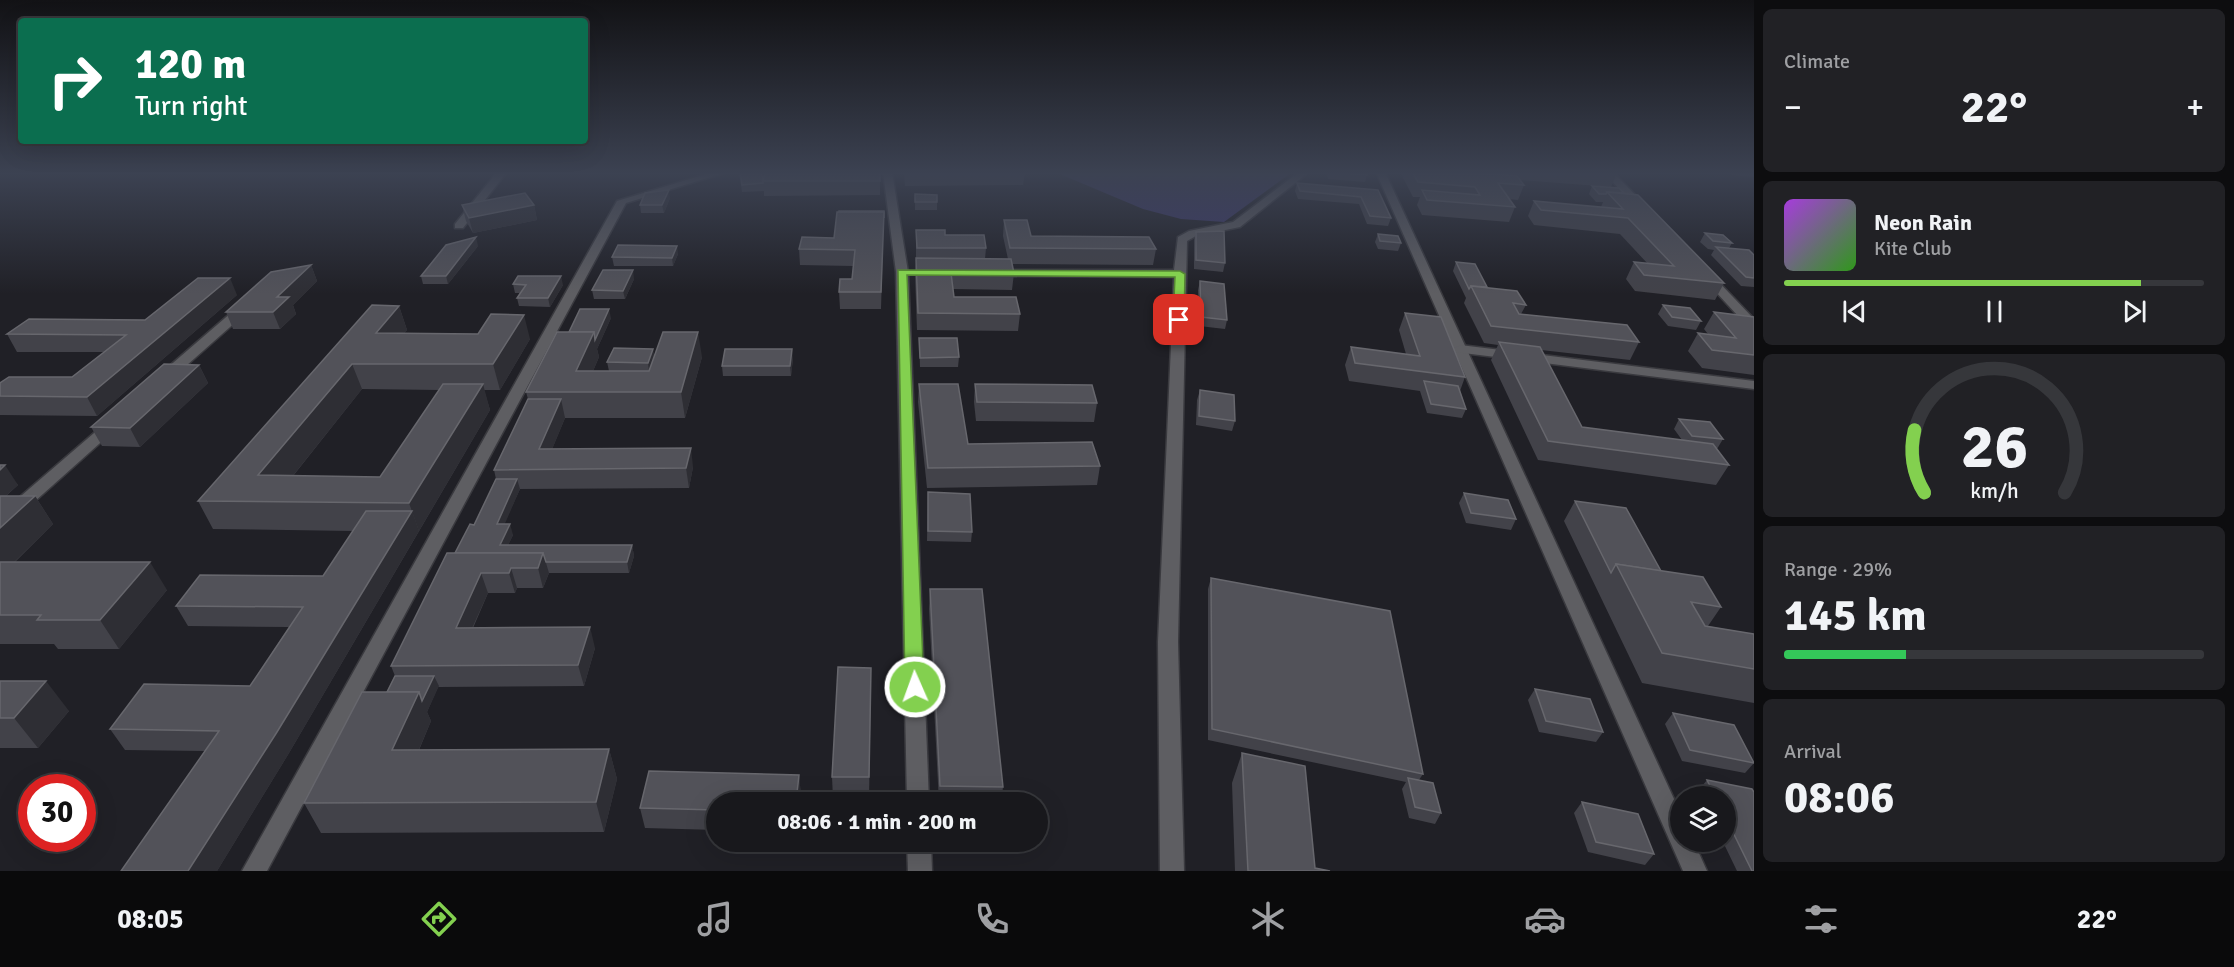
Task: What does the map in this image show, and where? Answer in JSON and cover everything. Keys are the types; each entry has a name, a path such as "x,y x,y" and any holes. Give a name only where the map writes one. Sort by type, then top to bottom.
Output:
{"street":[{"path":"459,226 470,213"},
{"path":"254,871 616,213"},
{"path":"895,213 907,272 918,792"},
{"path":"1172,871 1168,642 1182,239 1193,233 1236,225 1252,213"},
{"path":"1398,213 1670,816"},
{"path":"1697,266 1754,326"},
{"path":"983,273 1180,274"},
{"path":"149,392 245,307"},
{"path":"1460,349 1754,385"},
{"path":"0,523 122,415"},
{"path":"919,852 920,871"},
{"path":"1686,852 1695,871"}],"shaded area":[{"path":"1157,213 1237,213 1224,222 1181,219"}],"building":[{"path":"466,213 496,213 469,218"},
{"path":"837,213 884,213 881,292 839,292 840,279 852,279 855,250 799,249 802,237 834,238"},
{"path":"1368,213 1389,213 1391,218 1370,216"},
{"path":"1570,213 1655,213 1724,283 1644,275 1634,262 1674,266 1628,218"},
{"path":"1004,220 1027,220 1031,236 1149,237 1156,249 1010,248"},
{"path":"916,230 945,230 945,235 984,235 986,248 917,248"},
{"path":"1224,231 1225,263 1196,260 1196,232"},
{"path":"1705,233 1723,235 1732,243 1713,241"},
{"path":"1378,234 1398,236 1401,243 1380,241"},
{"path":"476,237 446,276 421,276 446,245"},
{"path":"618,245 677,246 672,258 612,257"},
{"path":"1716,247 1749,250 1754,255 1754,278 1746,277"},
{"path":"916,258 1011,259 1014,273 951,273 954,297 1016,297 1020,314 918,313"},
{"path":"1456,262 1475,264 1487,287 1471,286 1469,289"},
{"path":"311,265 277,297 289,297 273,312 226,312 271,272"},
{"path":"603,270 633,270 623,291 592,290"},
{"path":"518,276 561,276 548,298 517,298 526,285 513,284"},
{"path":"198,278 230,278 87,397 0,396 0,383 9,377 72,377 126,335 7,334 29,319 145,320"},
{"path":"1200,281 1224,284 1227,320 1201,317"},
{"path":"1471,286 1517,291 1526,305 1513,303 1519,314 1627,325 1639,342 1491,326"},
{"path":"372,305 399,306 376,333 478,334 491,314 524,315 493,364 352,364 258,475 380,477 443,384 483,384 409,503 198,501"},
{"path":"1663,305 1690,308 1701,321 1672,317"},
{"path":"580,309 609,309 595,340 594,332 569,332"},
{"path":"1714,312 1754,317 1754,355 1712,350 1698,333 1736,338"},
{"path":"1405,313 1441,317 1465,377 1355,363 1351,347 1420,356"},
{"path":"557,332 594,332 576,371 649,371 663,332 698,332 681,392 526,392"},
{"path":"919,338 957,338 959,357 920,358"},
{"path":"1499,342 1540,347 1582,427 1713,444 1729,465 1548,441"},
{"path":"614,348 653,349 648,363 607,362"},
{"path":"725,349 792,349 790,366 722,366"},
{"path":"164,364 199,365 130,428 91,427"},
{"path":"1424,381 1458,386 1466,409 1431,404"},
{"path":"919,384 958,384 968,444 1092,442 1100,466 928,468"},
{"path":"975,384 1092,385 1097,403 977,402"},
{"path":"1200,390 1234,395 1235,421 1199,416"},
{"path":"528,399 561,399 539,449 691,448 686,468 494,470"},
{"path":"1679,419 1710,422 1723,439 1692,436"},
{"path":"496,479 517,479 497,524 510,524 500,545 632,545 627,562 546,562 543,553 455,553 470,524 474,525"},
{"path":"928,492 970,494 972,532 928,531"},
{"path":"1464,493 1508,500 1516,519 1471,513"},
{"path":"0,496 35,496 0,528"},
{"path":"1575,501 1626,508 1661,571 1616,564 1611,573"},
{"path":"366,511 412,511 277,732 188,871 121,871 219,731 110,729 144,684 250,686 303,607 176,606 200,575 323,576"},
{"path":"447,553 543,553 538,568 511,568 509,573 481,573 456,628 590,627 578,665 391,666"},
{"path":"0,562 150,562 100,620 37,620 41,615 0,615"},
{"path":"1616,564 1703,577 1721,607 1691,602 1705,626 1754,634 1754,669 1662,653"},
{"path":"1211,578 1390,611 1423,774 1212,729"},
{"path":"930,589 982,589 1003,787 940,786"},
{"path":"838,667 871,668 869,777 832,777"},
{"path":"395,676 434,676 422,701 419,692 387,692"},
{"path":"0,681 46,681 14,718 0,718"},
{"path":"1535,689 1590,699 1603,732 1546,721"},
{"path":"362,692 419,692 392,750 609,749 596,802 304,803"},
{"path":"1673,713 1734,725 1754,763 1690,750"},
{"path":"1242,753 1305,766 1315,868 1330,871 1248,871"},
{"path":"649,771 799,775 797,792 706,792 706,810 640,808"},
{"path":"1408,778 1433,783 1441,813 1415,807"},
{"path":"1707,780 1752,789 1754,792 1754,871 1736,838 1736,786 1710,786"},
{"path":"1582,802 1638,814 1654,854 1596,842"}],"route":[{"path":"915,687 902,272 1180,274 1179,320"}]}
